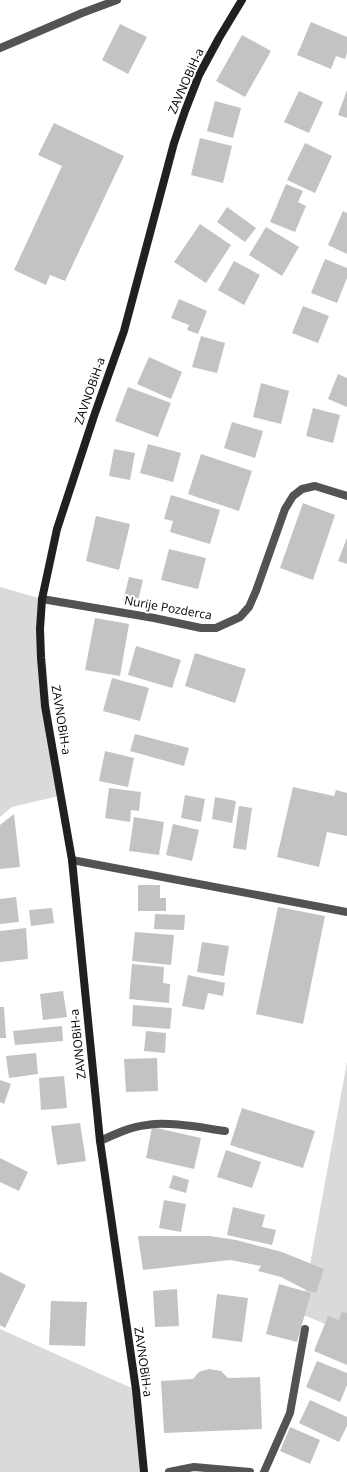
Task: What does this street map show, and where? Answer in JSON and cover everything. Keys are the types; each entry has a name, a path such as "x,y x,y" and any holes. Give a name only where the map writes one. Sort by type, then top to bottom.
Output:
{"main road":[{"name":"ZAVNOBiH-a","path":"144,1472 136,1390 100,1141 72,860 45,706 40,651 42,598 57,529 124,331 174,143 199,75 242,0"}],"street":[{"path":"0,48 82,13 117,0"},
{"name":"Nurije Pozderca","path":"42,598 201,628 216,628 240,617 249,607 285,509 293,496 302,489 315,486 347,496"},
{"path":"72,860 347,912"},
{"path":"100,1141 128,1129 149,1124 225,1131"},
{"path":"264,1472 290,1413 305,1330"},
{"path":"169,1472 194,1467 250,1472"}],"shaded area":[{"path":"0,587 42,599 40,629 46,659 49,701 63,795 12,807 0,817"},
{"path":"347,1062 347,1333 301,1314"},
{"path":"0,1329 136,1390 144,1472 0,1472"}],"building":[{"path":"311,22 347,37 347,53 345,59 336,56 331,69 297,55"},
{"path":"120,24 147,37 128,74 102,60"},
{"path":"242,35 271,51 245,97 216,81"},
{"path":"347,90 347,118 338,115"},
{"path":"299,91 323,102 309,133 284,122"},
{"path":"215,101 241,108 233,138 207,131"},
{"path":"54,123 124,156 65,281 50,275 46,285 14,270 62,166 38,155"},
{"path":"200,138 232,146 223,183 191,175"},
{"path":"305,143 332,156 315,193 287,180"},
{"path":"286,184 303,191 298,202 306,206 295,232 270,222"},
{"path":"227,207 256,228 245,242 217,222"},
{"path":"343,211 347,213 347,254 328,245"},
{"path":"200,224 231,245 206,283 174,262"},
{"path":"266,227 299,247 282,276 249,255"},
{"path":"325,259 347,268 347,278 337,303 311,293"},
{"path":"234,261 260,275 244,305 218,290"},
{"path":"179,299 207,311 198,334 187,330 189,325 171,318"},
{"path":"303,306 329,316 318,343 292,333"},
{"path":"201,336 225,343 217,373 192,367"},
{"path":"149,357 182,372 171,399 137,384"},
{"path":"338,374 347,378 347,407 328,399"},
{"path":"261,383 289,391 281,424 253,417"},
{"path":"128,387 171,403 158,437 115,421"},
{"path":"313,408 340,415 333,443 306,436"},
{"path":"232,422 263,431 255,458 224,448"},
{"path":"148,444 181,453 173,482 140,473"},
{"path":"114,449 135,453 130,480 109,476"},
{"path":"201,454 252,471 239,511 188,494"},
{"path":"171,495 220,510 210,544 170,532 173,521 164,519"},
{"path":"303,503 335,515 313,580 280,568"},
{"path":"96,516 130,524 119,570 86,561"},
{"path":"347,538 347,564 338,561"},
{"path":"169,549 206,558 198,589 161,580"},
{"path":"129,577 143,580 137,605 123,601"},
{"path":"95,618 129,624 120,676 85,670"},
{"path":"136,646 181,660 172,688 128,675"},
{"path":"195,653 246,669 235,703 185,686"},
{"path":"112,678 149,688 140,721 103,711"},
{"path":"135,734 189,748 184,766 130,751"},
{"path":"105,751 134,758 128,787 99,781"},
{"path":"293,787 334,796 336,790 347,793 347,836 327,832 319,867 277,857"},
{"path":"109,788 141,792 139,811 131,810 130,822 105,818"},
{"path":"185,795 205,799 201,822 181,818"},
{"path":"215,797 236,801 232,823 212,819"},
{"path":"239,806 252,808 246,850 233,848"},
{"path":"14,814 20,867 0,869 0,825"},
{"path":"134,817 164,822 159,855 129,851"},
{"path":"173,824 199,830 192,861 166,855"},
{"path":"138,885 160,885 160,898 166,898 166,911 138,911"},
{"path":"16,897 19,922 0,924 0,899"},
{"path":"278,907 325,916 303,1024 256,1014"},
{"path":"52,908 54,923 31,926 29,910"},
{"path":"155,914 185,915 184,930 154,929"},
{"path":"26,928 28,959 0,962 0,931"},
{"path":"135,932 174,935 171,965 132,961"},
{"path":"202,942 229,946 224,976 197,972"},
{"path":"132,964 164,967 163,983 170,984 169,1003 129,999"},
{"path":"188,975 225,983 223,996 208,993 204,1010 182,1006"},
{"path":"63,991 67,1017 43,1020 40,994"},
{"path":"133,1005 172,1008 170,1029 132,1026"},
{"path":"0,1007 4,1007 6,1038 0,1038"},
{"path":"62,1026 63,1041 15,1045 13,1031"},
{"path":"146,1031 166,1033 165,1053 144,1051"},
{"path":"36,1053 38,1074 9,1078 6,1056"},
{"path":"157,1058 158,1091 126,1092 124,1059"},
{"path":"64,1076 67,1108 41,1110 39,1078"},
{"path":"0,1080 11,1084 4,1104 0,1102"},
{"path":"242,1108 315,1131 303,1168 230,1145"},
{"path":"80,1123 86,1161 57,1165 51,1126"},
{"path":"152,1127 201,1138 194,1169 146,1158"},
{"path":"226,1150 261,1162 252,1188 217,1177"},
{"path":"0,1158 28,1172 19,1191 0,1182"},
{"path":"173,1175 189,1180 186,1193 169,1188"},
{"path":"164,1200 186,1204 181,1232 159,1228"},
{"path":"233,1207 265,1215 262,1227 276,1230 272,1245 227,1235"},
{"path":"138,1236 210,1236 236,1240 282,1252 324,1269 316,1293 308,1291 281,1277 258,1271 261,1266 230,1260 143,1270"},
{"path":"0,1272 26,1285 5,1328 0,1325"},
{"path":"279,1284 311,1293 297,1342 266,1334"},
{"path":"177,1289 179,1326 155,1327 153,1291"},
{"path":"217,1294 248,1298 242,1342 212,1338"},
{"path":"51,1301 87,1302 85,1346 49,1345"},
{"path":"342,1311 347,1313 347,1365 314,1351 328,1316 339,1320"},
{"path":"317,1361 347,1373 347,1385 340,1402 306,1387"},
{"path":"209,1369 221,1371 228,1378 260,1377 262,1429 164,1433 161,1381 193,1379 199,1372"},
{"path":"310,1400 347,1417 347,1426 339,1442 299,1423"},
{"path":"290,1427 320,1440 310,1464 280,1451"}]}
